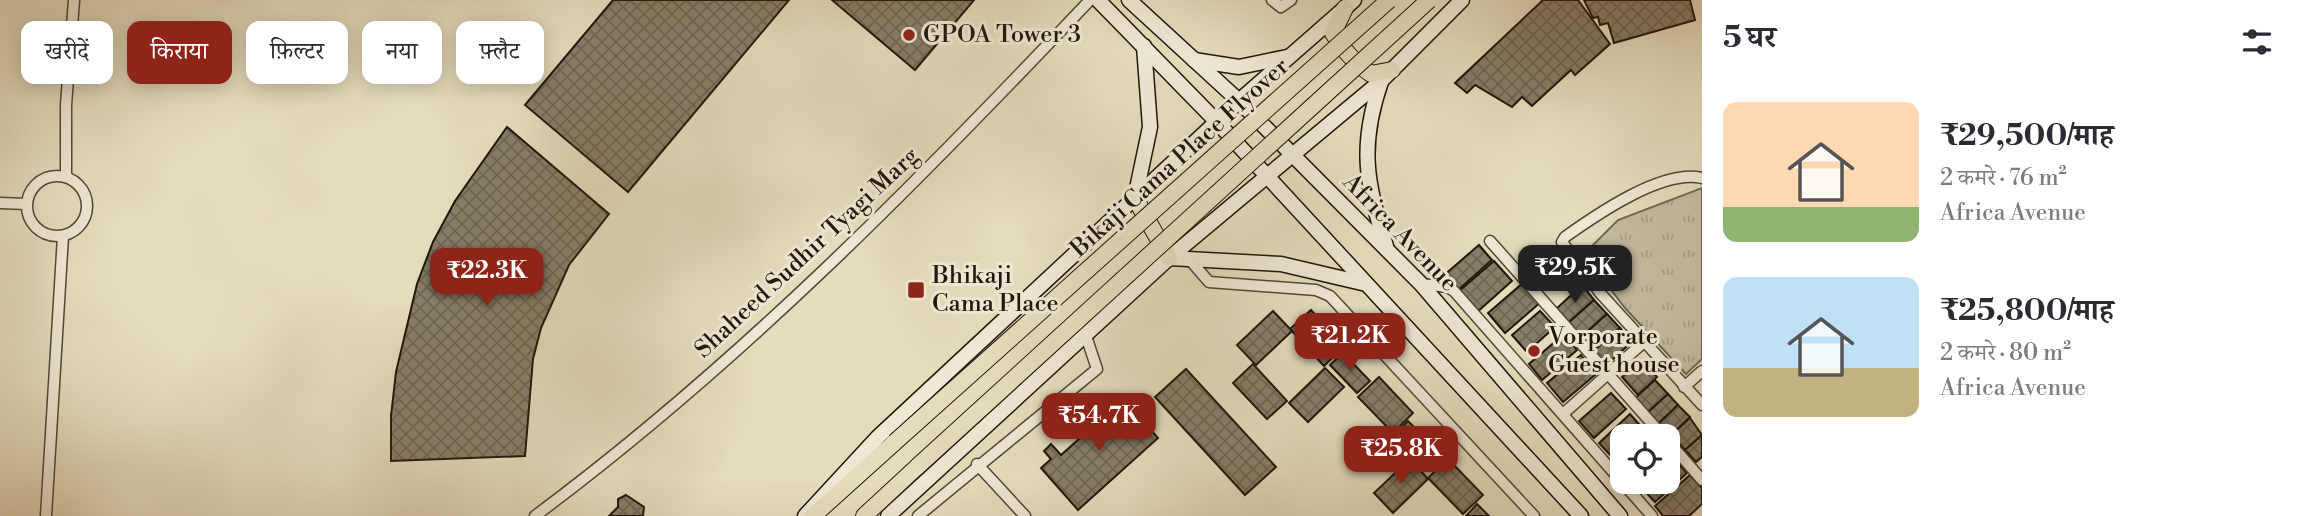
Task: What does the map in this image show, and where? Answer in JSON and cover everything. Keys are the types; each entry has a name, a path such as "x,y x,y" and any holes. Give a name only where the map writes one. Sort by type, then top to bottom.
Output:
{"main road":[{"path":"1098,0 1217,122 1581,516"},
{"name":"Africa Avenue","path":"1129,0 1240,101 1421,284 1620,516"},
{"name":"Bikaji Cama Place Flyover","path":"813,516 1388,0"},
{"name":"Bikaji Cama Place Flyover","path":"864,516 1429,0"},
{"path":"892,515 1170,258 1387,76 1462,0"},
{"path":"1350,4 1333,33 1353,62 1371,74 1387,76"},
{"path":"805,516 878,437 1217,122 1350,4"},
{"path":"1144,46 1150,127 1135,198 1170,258"},
{"path":"1192,60 1239,67 1292,55"},
{"path":"1387,76 1370,114 1365,148 1367,182 1387,249"},
{"path":"1170,258 1281,264 1363,283"}],"street":[{"path":"65,176 66,105 74,0"},
{"name":"Shaheed Sudhir Tyagi Marg","path":"535,516 602,467 682,399 854,242 1090,0"},
{"path":"1272,0 1281,7 1291,0"},
{"path":"55,175 65,176 82,189 88,208 79,226 63,236 53,236 36,229 30,221 26,204 36,183 55,175"},
{"path":"1702,178 1665,183 1615,202 1563,239 1563,245 1601,294 1702,405"},
{"path":"0,203 26,204"},
{"path":"46,516 63,236"},
{"path":"1490,241 1653,424"},
{"path":"1190,260 1209,282 1316,290 1330,296 1534,516"},
{"path":"1421,284 1448,287 1454,291 1564,413 1651,516"},
{"path":"918,516 977,464 1097,369 1086,336"},
{"path":"1564,413 1644,342"},
{"path":"1684,387 1702,371"},
{"path":"1680,455 1702,480"},
{"path":"977,464 1025,516"}],"green space":[{"path":"1702,188 1702,359 1686,374 1625,308 1584,254 1618,220"}],"building":[{"path":"613,0 789,0 628,192 525,105"},
{"name":"GPOA Tower 3","path":"832,0 974,0 915,70"},
{"path":"1543,0 1578,0 1610,44 1575,75 1571,70 1532,106 1522,97 1512,107 1475,85 1467,93 1455,83"},
{"path":"1584,0 1690,0 1695,20 1614,43 1608,23 1600,25 1598,17 1593,18"},
{"path":"507,127 609,214 569,265 541,328 533,359 525,456 391,461 391,416 396,372 417,284 433,242 455,201"},
{"path":"1479,245 1492,260 1457,291 1443,276"},
{"path":"1494,261 1512,281 1476,313 1458,292"},
{"path":"1524,282 1541,302 1505,333 1488,313"},
{"path":"1582,285 1594,300 1567,324 1555,310"},
{"path":"1594,300 1607,314 1580,338 1567,324"},
{"path":"1311,310 1344,346 1324,366 1290,329"},
{"path":"1273,311 1292,331 1256,365 1237,345"},
{"path":"1540,311 1555,327 1527,352 1512,335"},
{"path":"1607,314 1620,328 1592,352 1580,338"},
{"path":"1620,328 1632,342 1605,366 1592,352"},
{"path":"1564,334 1577,350 1542,380 1529,364"},
{"path":"1343,353 1370,381 1357,393 1330,365"},
{"path":"1581,355 1596,374 1563,402 1547,383"},
{"path":"1641,360 1657,377 1638,395 1622,377"},
{"path":"1253,364 1287,401 1267,419 1233,383"},
{"path":"1325,368 1344,387 1308,422 1289,403"},
{"path":"1186,369 1276,467 1245,495 1155,397"},
{"path":"1379,377 1413,413 1393,433 1358,397"},
{"path":"1655,380 1668,394 1646,414 1633,400"},
{"path":"1611,393 1626,409 1594,438 1579,421"},
{"path":"1668,394 1678,405 1658,424 1654,424 1646,414"},
{"path":"1103,397 1112,407 1122,398 1158,438 1078,510 1041,468 1051,459 1044,451 1051,444 1061,455 1107,414 1096,403"},
{"path":"1678,405 1690,417 1680,427 1680,424 1658,424"},
{"path":"1630,414 1639,424 1619,424"},
{"path":"1690,418 1702,435 1685,450 1680,445 1680,427"},
{"path":"1408,421 1444,458 1431,470 1396,433"},
{"path":"1610,433 1610,455 1599,443"},
{"path":"1702,435 1702,457 1696,462 1685,450"},
{"path":"1410,459 1428,479 1393,513 1374,493"},
{"path":"1448,459 1483,495 1463,514 1428,478"},
{"path":"1680,466 1687,473 1680,479"},
{"path":"1690,475 1702,488 1702,504 1689,516 1663,516 1655,506 1669,494 1680,494 1680,484"},
{"path":"1648,494 1664,494 1655,502"},
{"path":"626,495 644,507 643,516 609,516 618,507 618,499"},
{"path":"1477,504 1489,516 1466,516"}],"place":[{"name":"GPOA Tower 3","path":"909,35"},
{"name":"Bhikaji Cama Place","path":"916,290"},
{"name":"Vorporate Guest house","path":"1534,351"}]}
